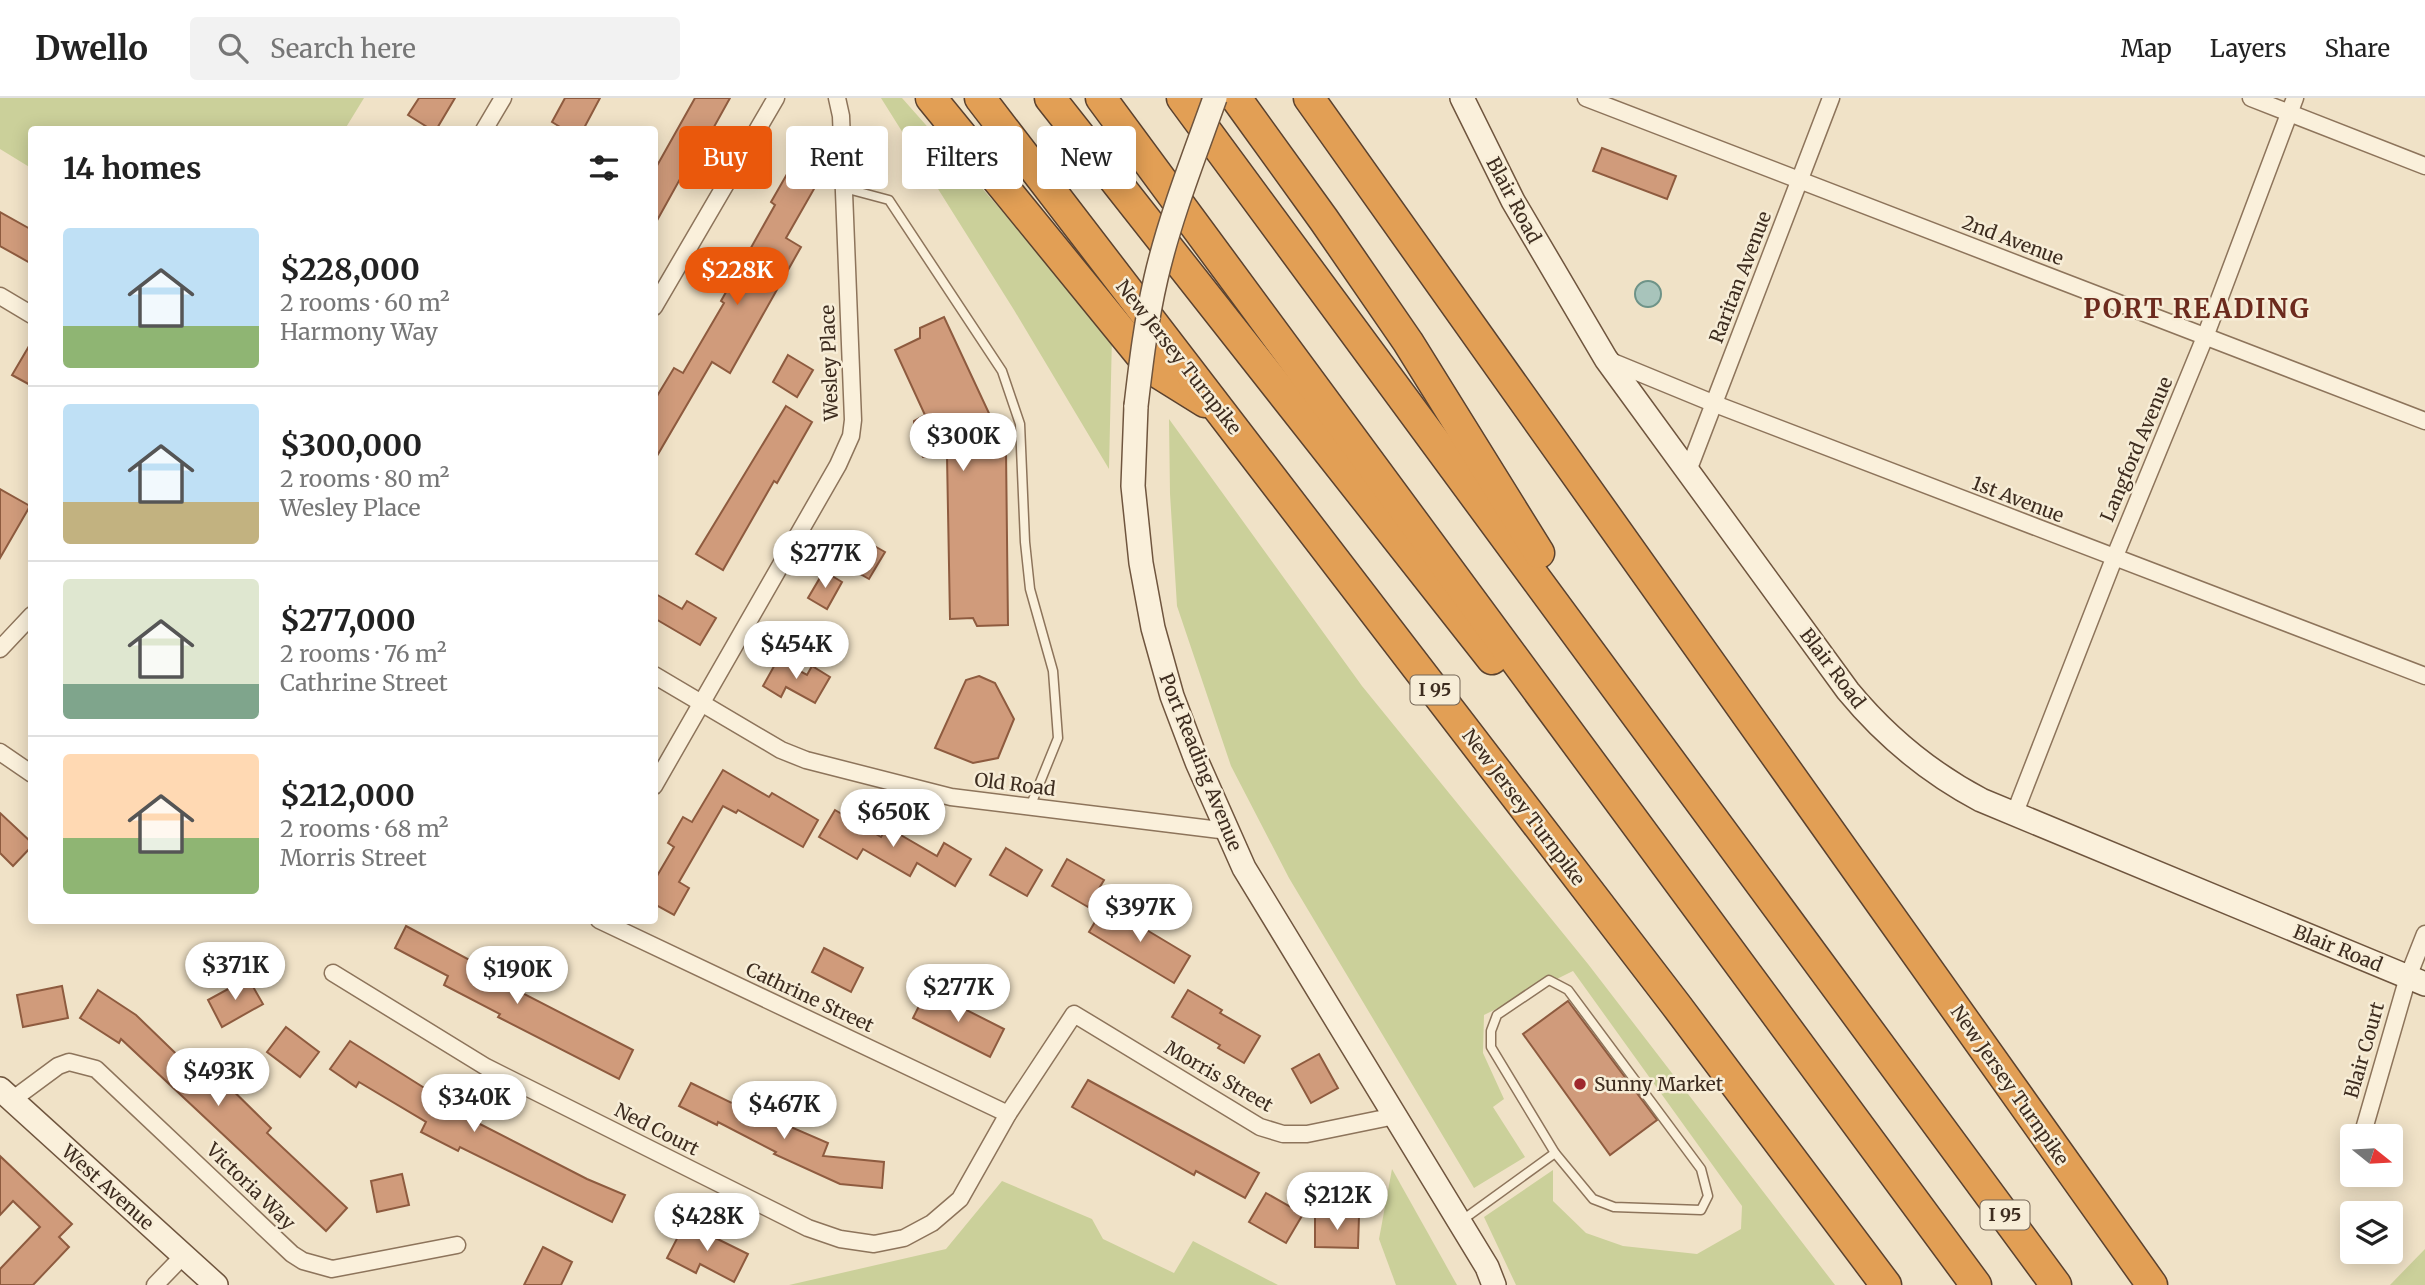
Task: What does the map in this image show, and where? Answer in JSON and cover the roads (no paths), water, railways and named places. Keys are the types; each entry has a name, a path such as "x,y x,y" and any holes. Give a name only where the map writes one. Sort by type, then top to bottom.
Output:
{"highway":[{"path":"931,98 1152,369 1223,414"},
{"name":"New Jersey Turnpike","path":"980,98 1668,994 1885,1285"},
{"path":"1051,98 1465,627 1751,980"},
{"path":"1101,98 1976,1285"},
{"name":"I 95","path":"1182,98 2056,1285"},
{"path":"1236,98 1408,342 1540,555 1626,701"},
{"name":"New Jersey Turnpike","path":"1309,98 2152,1285"},
{"path":"1314,98 1345,148"}],"street":[{"path":"486,126 503,98"},
{"path":"658,300 776,98"},
{"name":"Wesley Place","path":"837,98 841,126"},
{"name":"Port Reading Avenue","path":"1215,98 1172,219 1143,337 1136,406 1133,486 1141,563 1153,628 1172,696 1244,868 1487,1267 1494,1285"},
{"name":"Blair Road","path":"1462,98 1513,201 1606,359 1847,691 1872,720 1924,766 1953,785 2014,815 2416,980"},
{"name":"2nd Avenue","path":"1586,98 2425,421"},
{"name":"Raritan Avenue","path":"1688,471 1831,98"},
{"path":"2250,98 2292,106 2425,166"},
{"name":"Langford Avenue","path":"2014,815 2115,556 2205,337 2292,106"},
{"name":"Wesley Place","path":"658,779 838,465 851,436 853,420 844,189"},
{"path":"0,296 28,313"},
{"name":"1st Avenue","path":"1606,359 2092,550 2115,556 2425,676"},
{"path":"0,649 28,619"},
{"name":"Old Road","path":"658,677 781,750 806,760 951,797 1228,831"},
{"path":"0,752 28,771"},
{"name":"Cathrine Street","path":"607,924 1008,1114"},
{"name":"Blair Court","path":"2365,1124 2416,980 2425,934"},
{"name":"Ned Court","path":"333,972 486,1067 808,1228 840,1239 874,1244 904,1238 932,1223 960,1199 1008,1114"},
{"name":"Morris Street","path":"1008,1114 1074,1014 1259,1127 1283,1134 1307,1134 1395,1116"},
{"name":"Victoria Way","path":"6,1094 69,1062 96,1069 292,1254 317,1266 332,1269 457,1245"},
{"name":"West Avenue","path":"6,1094 216,1285"},
{"path":"155,1285 184,1255"}],"lane":[{"path":"848,189 889,200 1002,371 1020,424 1024,542 1030,589 1053,671 1058,738 1030,807"},
{"path":"1549,980 1568,990 1701,1169 1708,1196 1701,1210 1614,1207 1593,1199 1555,1153 1491,1047 1491,1031 1497,1015 1549,980"},
{"path":"1459,1222 1555,1153"}],"water":[{"path":"1648,281 1657,285 1661,294 1657,303 1648,307 1639,303 1635,294 1639,285"}],"place":[{"name":"Sunny Market","path":"1580,1084"}],"district":[{"name":"PORT READING","path":"2197,309"}]}
